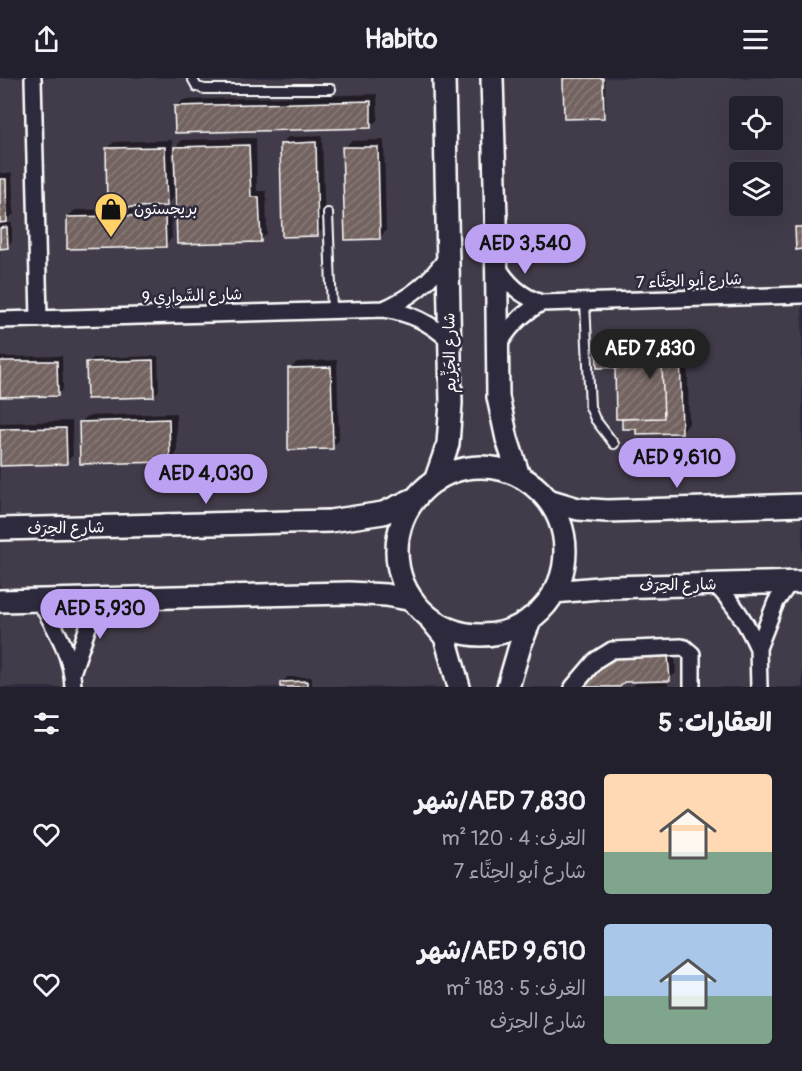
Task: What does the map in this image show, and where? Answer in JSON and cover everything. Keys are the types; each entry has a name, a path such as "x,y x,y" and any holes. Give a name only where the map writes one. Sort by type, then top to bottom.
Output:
{"street":[{"path":"33,78 39,318"},
{"name":"شارع الجَزِّيم","path":"435,481 448,444 451,404 444,78"},
{"path":"492,78 498,397 507,440 519,476"},
{"name":"شارع السَّوارِي 9","path":"384,309 400,302 427,283 447,257"},
{"path":"495,262 514,288 541,303"},
{"name":"شارع أبو الحِنَّاء 7","path":"541,303 802,295"},
{"path":"496,352 509,328 541,303"},
{"name":"شارع السَّوارِي 9","path":"0,320 384,309 413,316 433,327 450,341"},
{"path":"0,601 349,593 386,595 420,607 442,625 460,632 497,633 515,628 544,607 554,592 563,570 565,545 560,521 548,500 535,486 519,476 498,469 476,467 455,472 435,481 416,498 403,522 397,549 404,584 420,607 445,638 459,687"},
{"name":"شارع الحِرَف","path":"0,529 330,521 383,513 416,498"},
{"path":"548,500 578,508 607,511 802,505"},
{"path":"759,687 758,648 776,602 796,582"},
{"name":"شارع الحِرَف","path":"554,592 610,587 796,582"},
{"path":"715,584 746,622 758,648"},
{"path":"72,680 89,624 103,598"},
{"path":"39,600 65,648 72,680"},
{"path":"508,687 531,618"},
{"path":"573,687 596,660 612,650 681,647 686,648 692,654 692,687"}],"lane":[{"path":"192,78 197,87 205,89 331,89"},
{"path":"328,213 332,310"},
{"path":"585,302 590,407 595,419 614,444"}],"shaded area":[{"path":"0,78 802,78 802,687 0,687"}],"building":[{"path":"563,78 603,78 604,118 564,119"},
{"path":"371,101 371,128 175,133 174,106"},
{"path":"316,142 318,236 282,237 280,144"},
{"path":"249,145 251,197 259,197 261,242 177,244 174,147"},
{"path":"165,147 167,206 107,208 106,148"},
{"path":"342,147 378,147 380,239 345,240"},
{"path":"0,179 6,179 7,222 0,223"},
{"path":"165,215 166,247 67,249 67,217"},
{"path":"7,227 8,248 0,249 0,228"},
{"path":"795,227 802,227 802,249 796,250"},
{"path":"680,342 682,433 636,434 636,429 622,429 622,419 664,418 662,366 597,368 596,345"},
{"path":"153,360 154,397 87,399 86,362"},
{"path":"0,361 57,361 58,396 0,397"},
{"path":"662,366 664,418 616,419 615,368"},
{"path":"331,367 333,449 288,450 288,368"},
{"path":"169,419 170,462 80,464 79,422"},
{"path":"66,428 67,464 0,466 0,429"},
{"path":"613,654 668,655 670,681 624,682 620,687 583,687"},
{"path":"307,681 307,687 280,687 280,682"}],"place":[{"name":"بريجستون","path":"111,238"}]}
